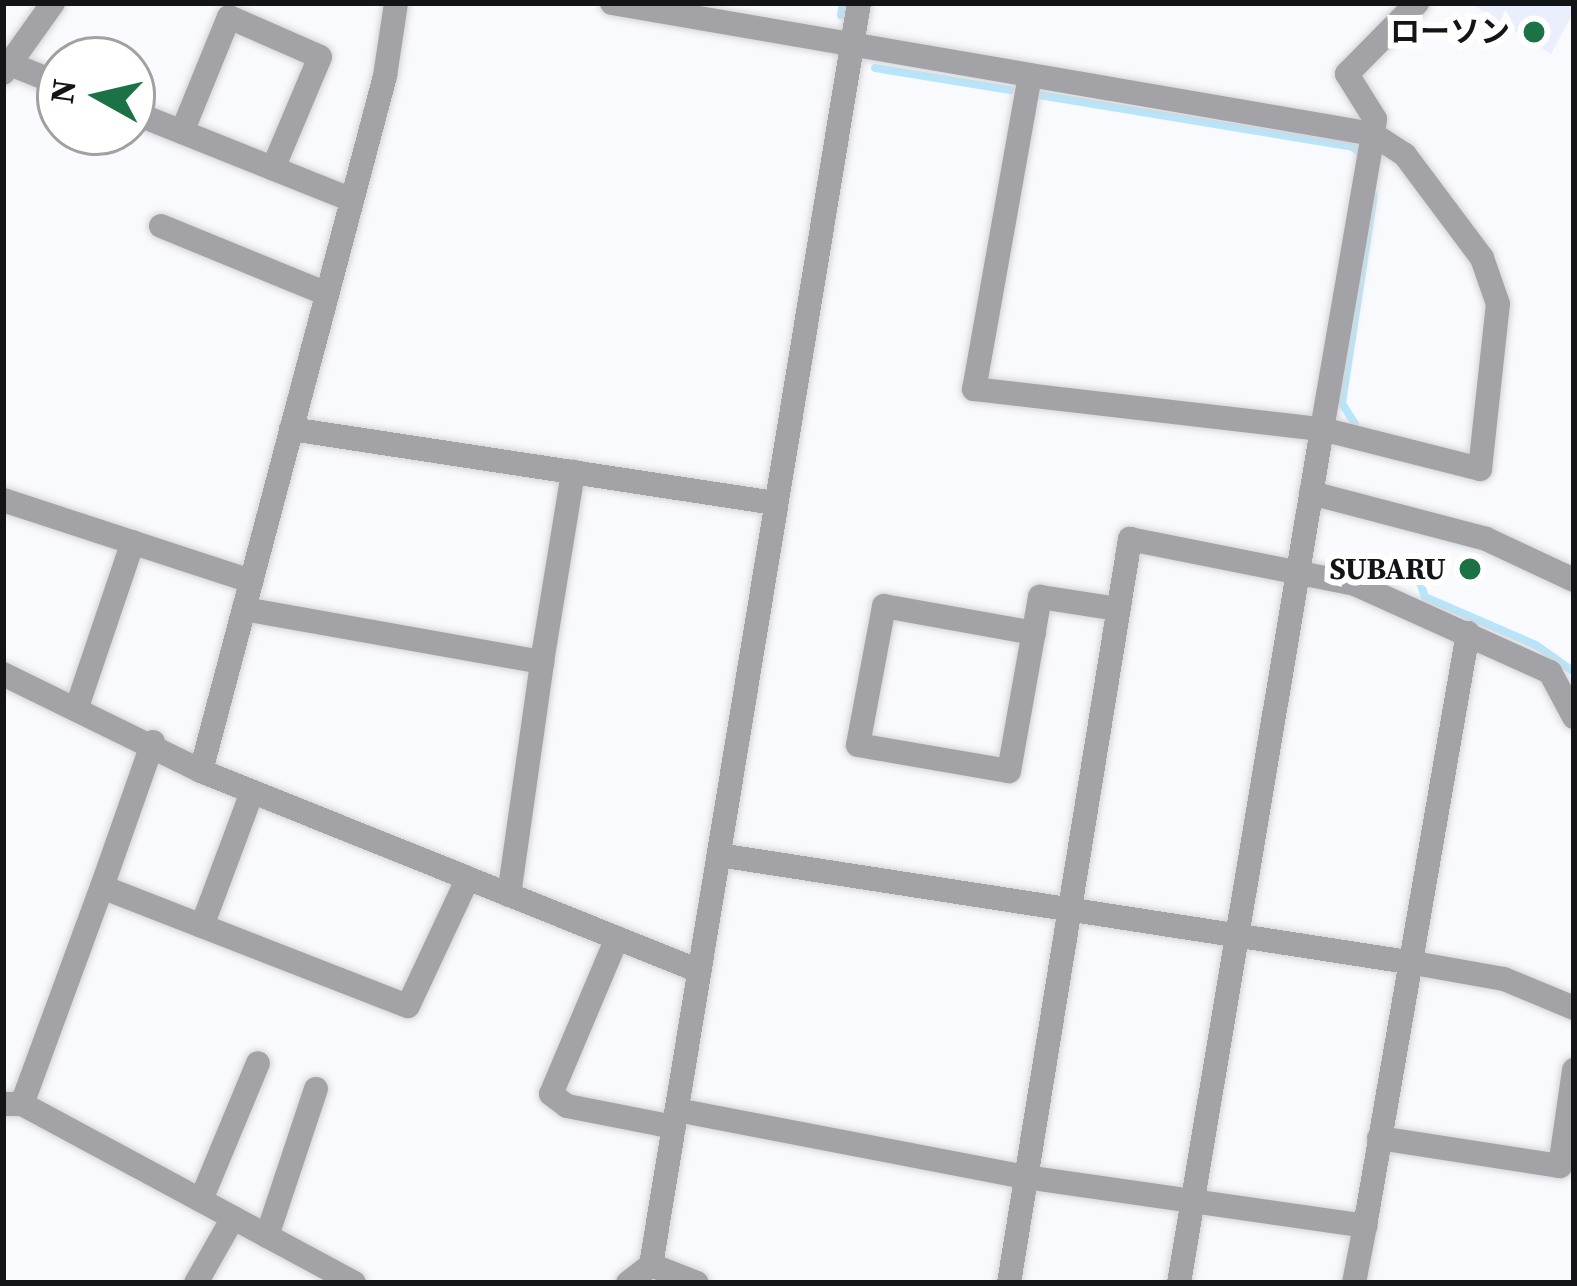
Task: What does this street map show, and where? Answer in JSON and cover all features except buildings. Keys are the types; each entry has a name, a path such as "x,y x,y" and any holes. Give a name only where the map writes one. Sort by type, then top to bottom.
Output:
{"street":[{"path":"201,771 352,200 396,3"},
{"path":"611,3 1029,81 1373,134 1405,155 1482,258 1498,304 1480,469 1322,429 974,389 1029,81"},
{"path":"628,1283 651,1265 859,3"},
{"path":"1178,1283 1373,134 1375,119 1347,74 1417,3"},
{"path":"36,77 6,68 51,4"},
{"path":"182,132 229,16 320,57 273,168"},
{"path":"156,122 352,200"},
{"path":"161,226 327,294"},
{"path":"292,429 776,503"},
{"path":"509,895 573,472"},
{"path":"1311,494 1486,539 1574,580"},
{"path":"4,505 251,581"},
{"path":"1009,1283 1130,539 1298,569 1468,633 1550,672 1574,717"},
{"path":"77,707 134,542"},
{"path":"1034,633 884,606 858,745 1009,770 1034,633 1040,597 1118,609"},
{"path":"244,609 542,662"},
{"path":"1354,1283 1414,963 1468,633"},
{"path":"3,674 153,742 201,771 699,971"},
{"path":"153,742 102,887 12,1104 354,1283"},
{"path":"202,926 253,792"},
{"path":"719,855 1504,979 1574,1008"},
{"path":"102,887 408,1006 468,878"},
{"path":"617,938 551,1094 567,1106 675,1118 1026,1177 1365,1226"},
{"path":"201,1200 258,1063"},
{"path":"1379,1138 1560,1166 1574,1070"},
{"path":"267,1236 316,1089"},
{"path":"196,1283 233,1218"},
{"path":"651,1265 697,1283"}],"shaded area":[{"name":"ローソン","path":"1470,3 1574,3 1574,11 1551,54"}],"waterway":[{"path":"841,15 843,3"},
{"path":"875,68 1010,90"},
{"path":"1033,94 1353,147 1364,157"},
{"path":"1355,424 1342,403 1374,195"},
{"path":"1414,565 1425,597 1536,645 1574,672"}],"place":[{"name":"ローソン","path":"1534,32"},
{"name":"SUBARU","path":"1470,569"}]}
